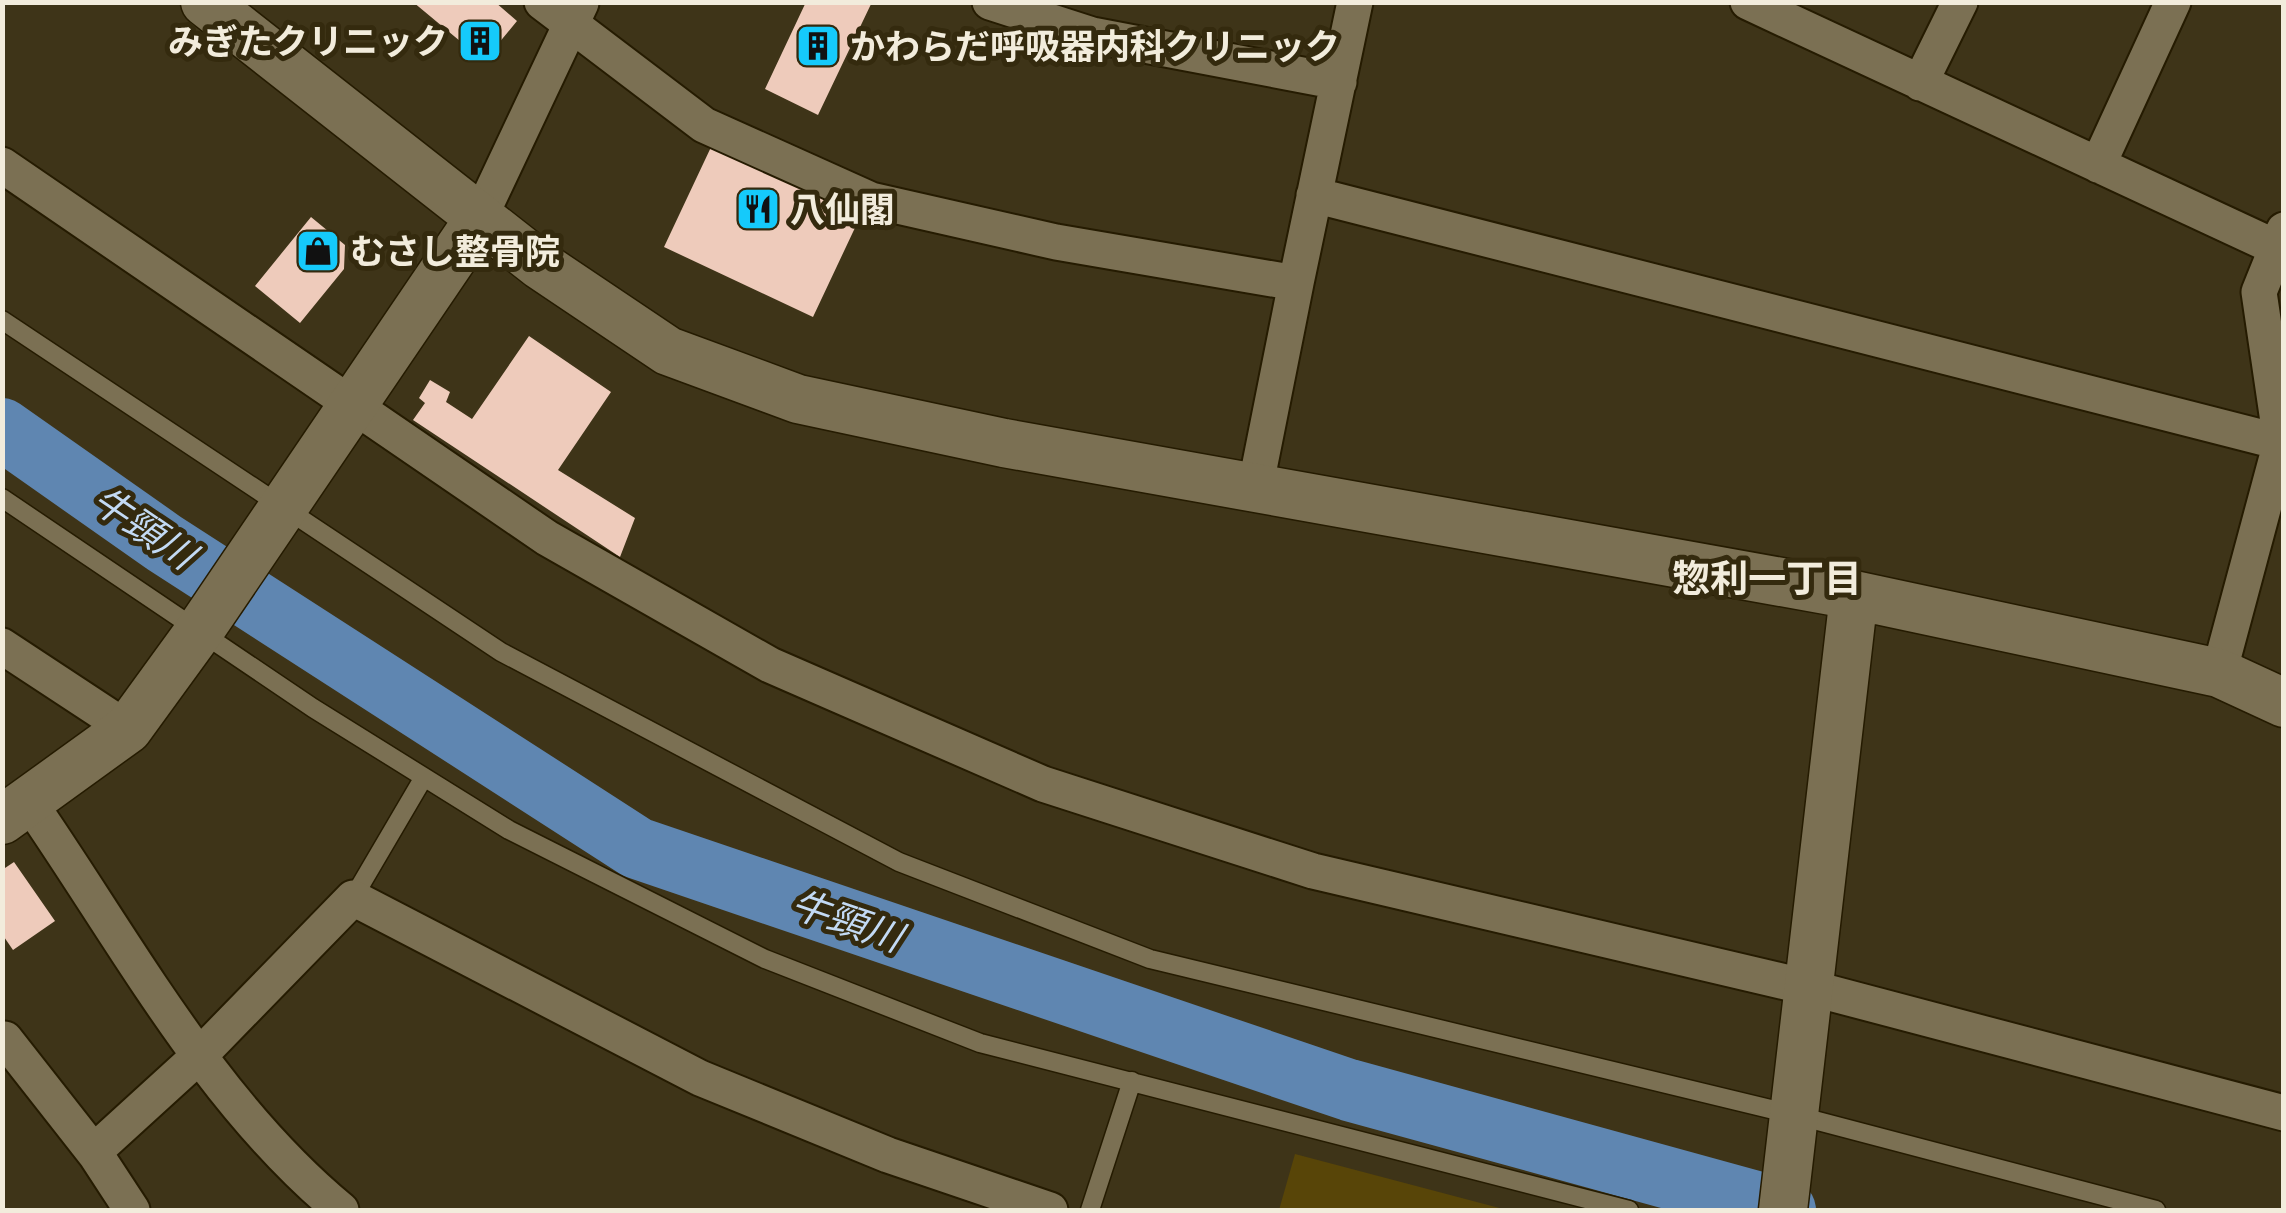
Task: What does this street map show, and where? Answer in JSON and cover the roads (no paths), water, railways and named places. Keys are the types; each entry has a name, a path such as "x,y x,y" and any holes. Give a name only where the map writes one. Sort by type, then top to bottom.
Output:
{"street":[{"path":"206,2 479,218 668,352 798,399 1255,489 1854,594 2219,673 2284,703"},
{"path":"542,2 576,14 704,125 871,200 1056,242 1296,283"},
{"path":"990,2 1092,35 1339,82"},
{"path":"1255,489 1355,2"},
{"path":"1748,2 2098,165 2279,238 2259,292 2282,442 2219,673"},
{"path":"1920,83 1960,2"},
{"path":"2098,165 2174,2"},
{"path":"341,1210 297,1174 200,1055 16,811 128,729 195,638 479,218 576,14"},
{"path":"2,165 547,538 770,665 1043,784 1313,871 1810,988 2284,1113"},
{"path":"1314,195 2282,442"},
{"path":"1783,1210 1854,594"},
{"path":"2,646 128,729"},
{"path":"96,1155 98,1148 200,1055 352,898 700,1078 888,1155 1050,1210"},
{"path":"6,1038 96,1155 132,1210"}],"lane":[{"path":"2,320 501,652 900,862 1150,958 1795,1114 2156,1210"},
{"path":"2,498 195,638 510,830 765,959 980,1043 1628,1210"},
{"path":"352,898 424,777"},
{"path":"1090,1210 1132,1081"}],"waterway":[{"name":"牛頸川","path":"2,429 164,543 637,848 1349,1090 1785,1210"}],"place":[{"name":"みぎたクリニック","path":"480,41"},
{"name":"かわらだ呼吸器内科クリニック","path":"818,46"},
{"name":"八仙閣","path":"758,209"},
{"name":"むさし整骨院","path":"318,251"}],"district":[{"name":"惣利一丁目","path":"1767,578"}]}
